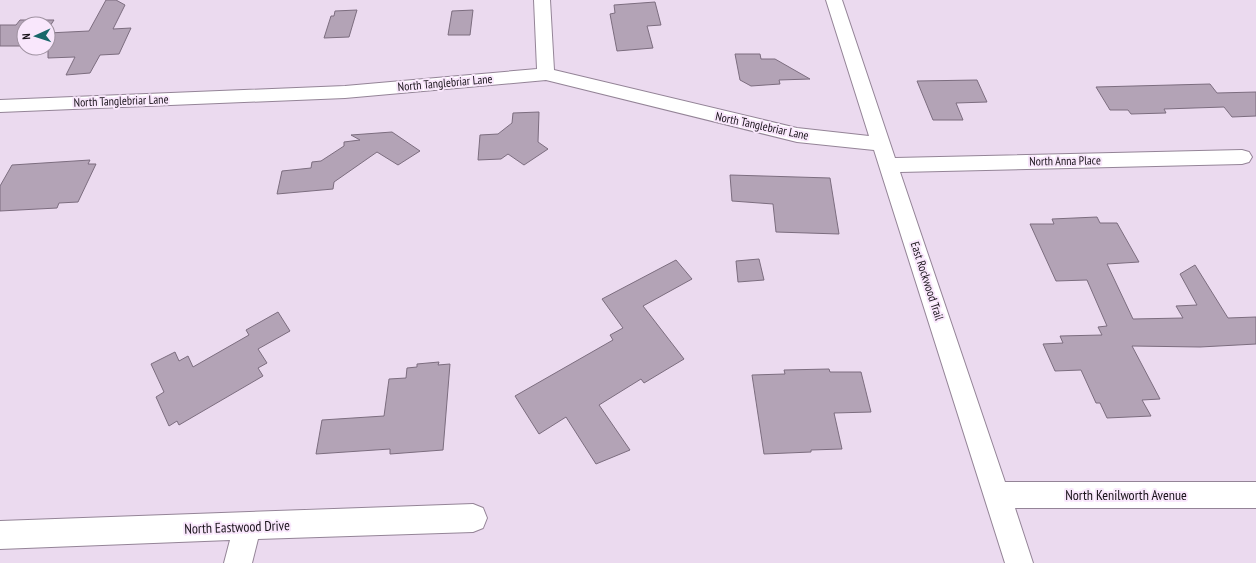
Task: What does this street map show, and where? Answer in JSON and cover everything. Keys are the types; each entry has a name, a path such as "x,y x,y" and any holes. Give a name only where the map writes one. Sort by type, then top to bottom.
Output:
{"street":[{"path":"542,0 546,74"},
{"name":"East Rockwood Trail","path":"834,0 1019,563"},
{"name":"North Tanglebriar Lane","path":"0,106 345,92 546,74 797,135 882,144"},
{"name":"North Anna Place","path":"889,165 1242,157"},
{"name":"North Kenilworth Avenue","path":"997,495 1256,495"},
{"name":"North Eastwood Drive","path":"0,535 473,518"},
{"path":"238,563 248,527"}],"building":[{"path":"106,0 116,0 125,5 113,29 131,28 119,54 100,55 90,73 66,75 75,57 48,58 48,56 56,56 56,33 89,31"},
{"path":"655,2 661,25 647,26 653,48 617,51 610,14 615,13 614,5"},
{"path":"357,10 349,37 324,38 331,16 334,16 335,11"},
{"path":"473,10 470,35 448,35 452,11"},
{"path":"0,25 16,25 16,46 0,46"},
{"path":"735,54 760,54 761,59 775,59 810,79 779,80 780,84 751,86 740,80"},
{"path":"977,80 987,102 956,103 963,120 933,120 917,81"},
{"path":"1210,84 1217,93 1256,92 1256,116 1232,117 1224,107 1164,109 1166,113 1131,114 1128,110 1110,110 1096,87"},
{"path":"539,112 538,142 548,149 524,165 508,154 501,159 478,160 480,135 498,134 512,123 513,113"},
{"path":"392,132 420,151 398,165 377,152 334,182 333,189 277,194 282,171 311,168 312,162 321,161 344,146 344,142 360,140 351,135"},
{"path":"90,160 88,164 96,164 78,202 59,203 57,208 0,211 0,186 12,165"},
{"path":"730,175 830,178 839,234 776,232 773,204 732,201"},
{"path":"1097,217 1100,223 1117,223 1139,262 1107,264 1133,319 1183,318 1176,306 1197,305 1180,274 1195,265 1228,318 1256,317 1256,344 1200,347 1132,346 1160,399 1142,400 1151,416 1107,418 1100,403 1096,403 1081,370 1055,371 1043,344 1063,343 1060,336 1102,335 1098,327 1107,326 1087,280 1056,281 1030,224 1054,224 1052,219"},
{"path":"759,259 764,280 738,282 736,261"},
{"path":"676,260 692,279 643,306 684,359 644,383 641,379 599,405 630,450 596,464 566,417 539,434 515,396 613,340 610,335 623,328 602,299"},
{"path":"278,312 290,331 258,349 267,363 258,368 263,376 179,425 177,421 169,426 156,397 164,392 151,364 175,352 179,361 188,356 193,367 249,335 246,330"},
{"path":"439,362 438,365 450,364 443,450 390,454 390,449 316,454 322,420 384,416 389,379 406,378 407,368 417,367 417,364"},
{"path":"829,369 830,372 861,372 871,412 834,413 842,449 764,454 752,375 785,374 784,370"}]}
